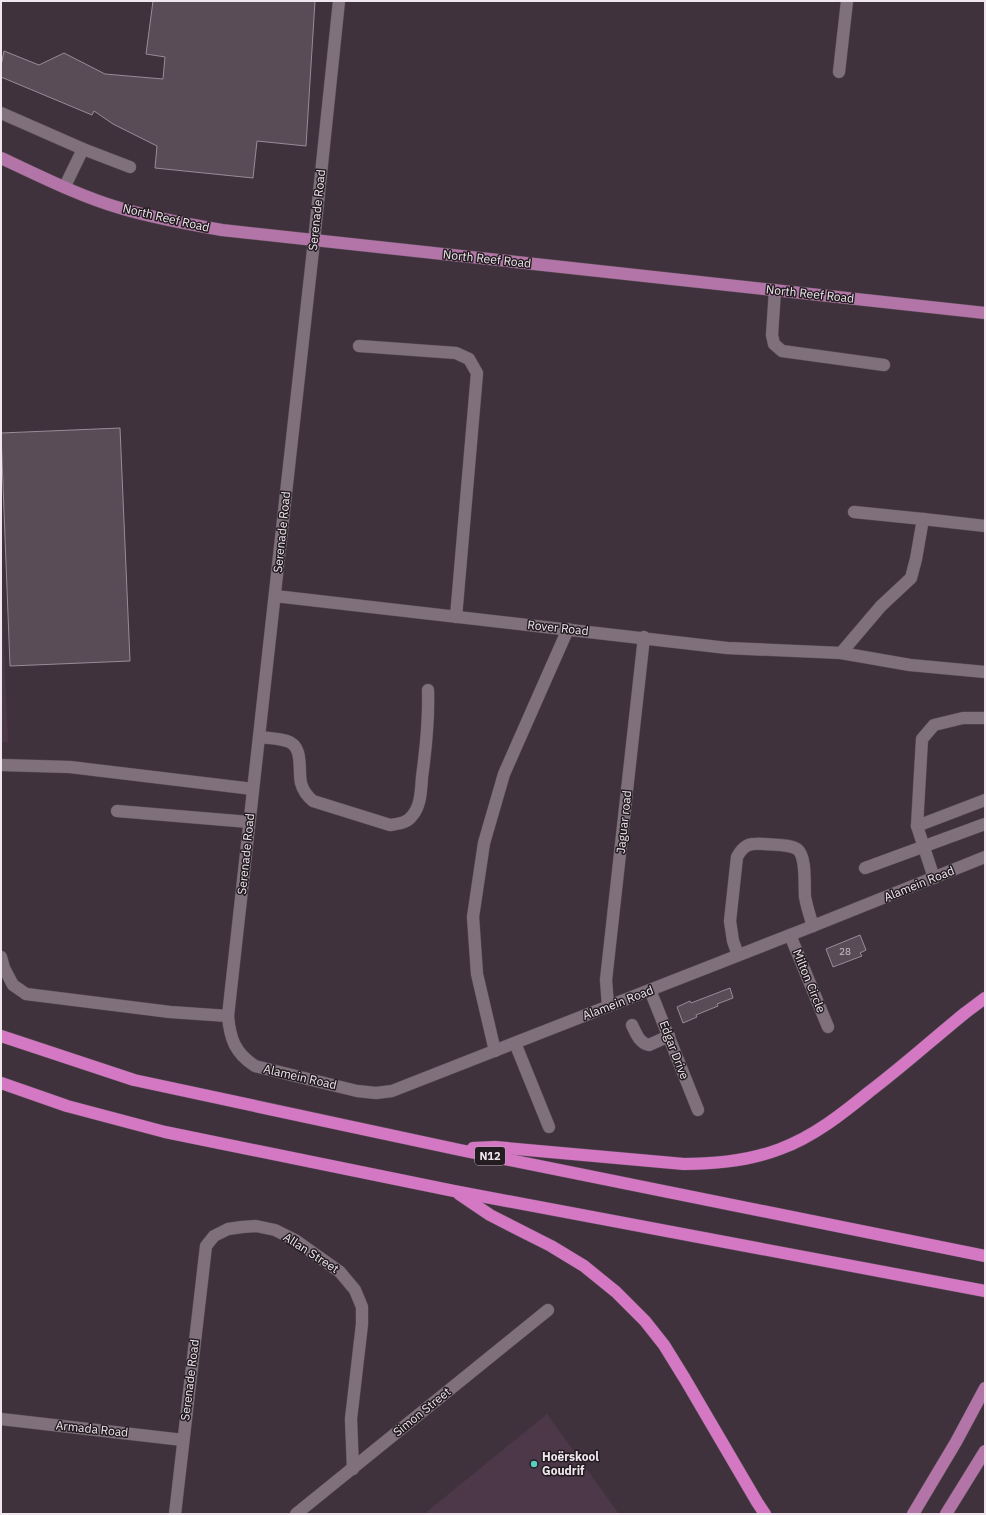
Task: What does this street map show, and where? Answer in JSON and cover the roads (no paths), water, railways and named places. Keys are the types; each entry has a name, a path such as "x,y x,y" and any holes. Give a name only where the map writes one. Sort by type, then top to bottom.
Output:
{"highway":[{"path":"460,1150 478,1147 495,1147 684,1164 712,1164 749,1158 780,1149 810,1135 842,1114 985,998"},
{"name":"N12","path":"1,1036 134,1080 460,1150 985,1256"},
{"path":"1,1083 67,1106 165,1132 454,1191 985,1291"},
{"path":"454,1191 490,1215 551,1246 584,1266 616,1292 645,1321 686,1379 757,1502 766,1514"}],"main road":[{"name":"North Reef Road","path":"1,158 118,207 176,222 222,230 985,313"},
{"path":"913,1514 956,1442 985,1388"},
{"path":"946,1514 985,1451"}],"street":[{"name":"Serenade Road","path":"244,1059 235,1046 229,1033 228,1016 314,241 339,1"},
{"path":"839,72 848,1"},
{"path":"1,113 83,149 130,167"},
{"path":"65,186 83,149"},
{"path":"775,290 772,335 774,344 782,351 884,365"},
{"path":"359,346 456,353 469,359 477,373 456,617"},
{"path":"854,512 985,526"},
{"path":"841,654 881,606 911,578 923,519"},
{"name":"Rover Road","path":"275,596 644,637 727,648 841,654 910,665 985,672"},
{"path":"495,1051 477,974 473,916 484,843 504,774 568,629"},
{"name":"Jaguar road","path":"608,1006 606,980 644,637"},
{"path":"259,737 287,740 295,746 298,753 301,782 305,794 313,801 390,825 403,823 412,817 418,806 420,796 428,735 428,690"},
{"path":"934,878 917,826 922,739 934,726 963,718 985,718"},
{"path":"1,765 70,767 253,789"},
{"path":"917,826 985,800"},
{"path":"117,811 250,822"},
{"path":"865,868 985,824"},
{"path":"738,955 733,941 730,921 737,857 741,850 748,845 758,844 792,847 799,850 804,865 805,896 813,926"},
{"name":"Alamein Road","path":"244,1059 255,1066 356,1090 376,1093 392,1091 985,857"},
{"name":"Milton Circle","path":"790,935 828,1027"},
{"path":"1,957 4,968 13,985 26,994 170,1012 228,1016"},
{"name":"Edgar Drive","path":"650,990 698,1110"},
{"path":"632,1025 639,1039 646,1045 669,1036"},
{"path":"515,1043 549,1128"},
{"name":"Allan Street","path":"206,1246 214,1236 242,1226 256,1226 275,1230 295,1240 340,1272 355,1290 362,1307 362,1324 352,1419 353,1468"},
{"name":"Serenade Road","path":"174,1514 206,1246"},
{"name":"Simon Street","path":"296,1514 548,1310"},
{"name":"Armada Road","path":"1,1419 183,1440"}],"place":[{"name":"Hoërskool Goudrif","path":"534,1464"}]}
